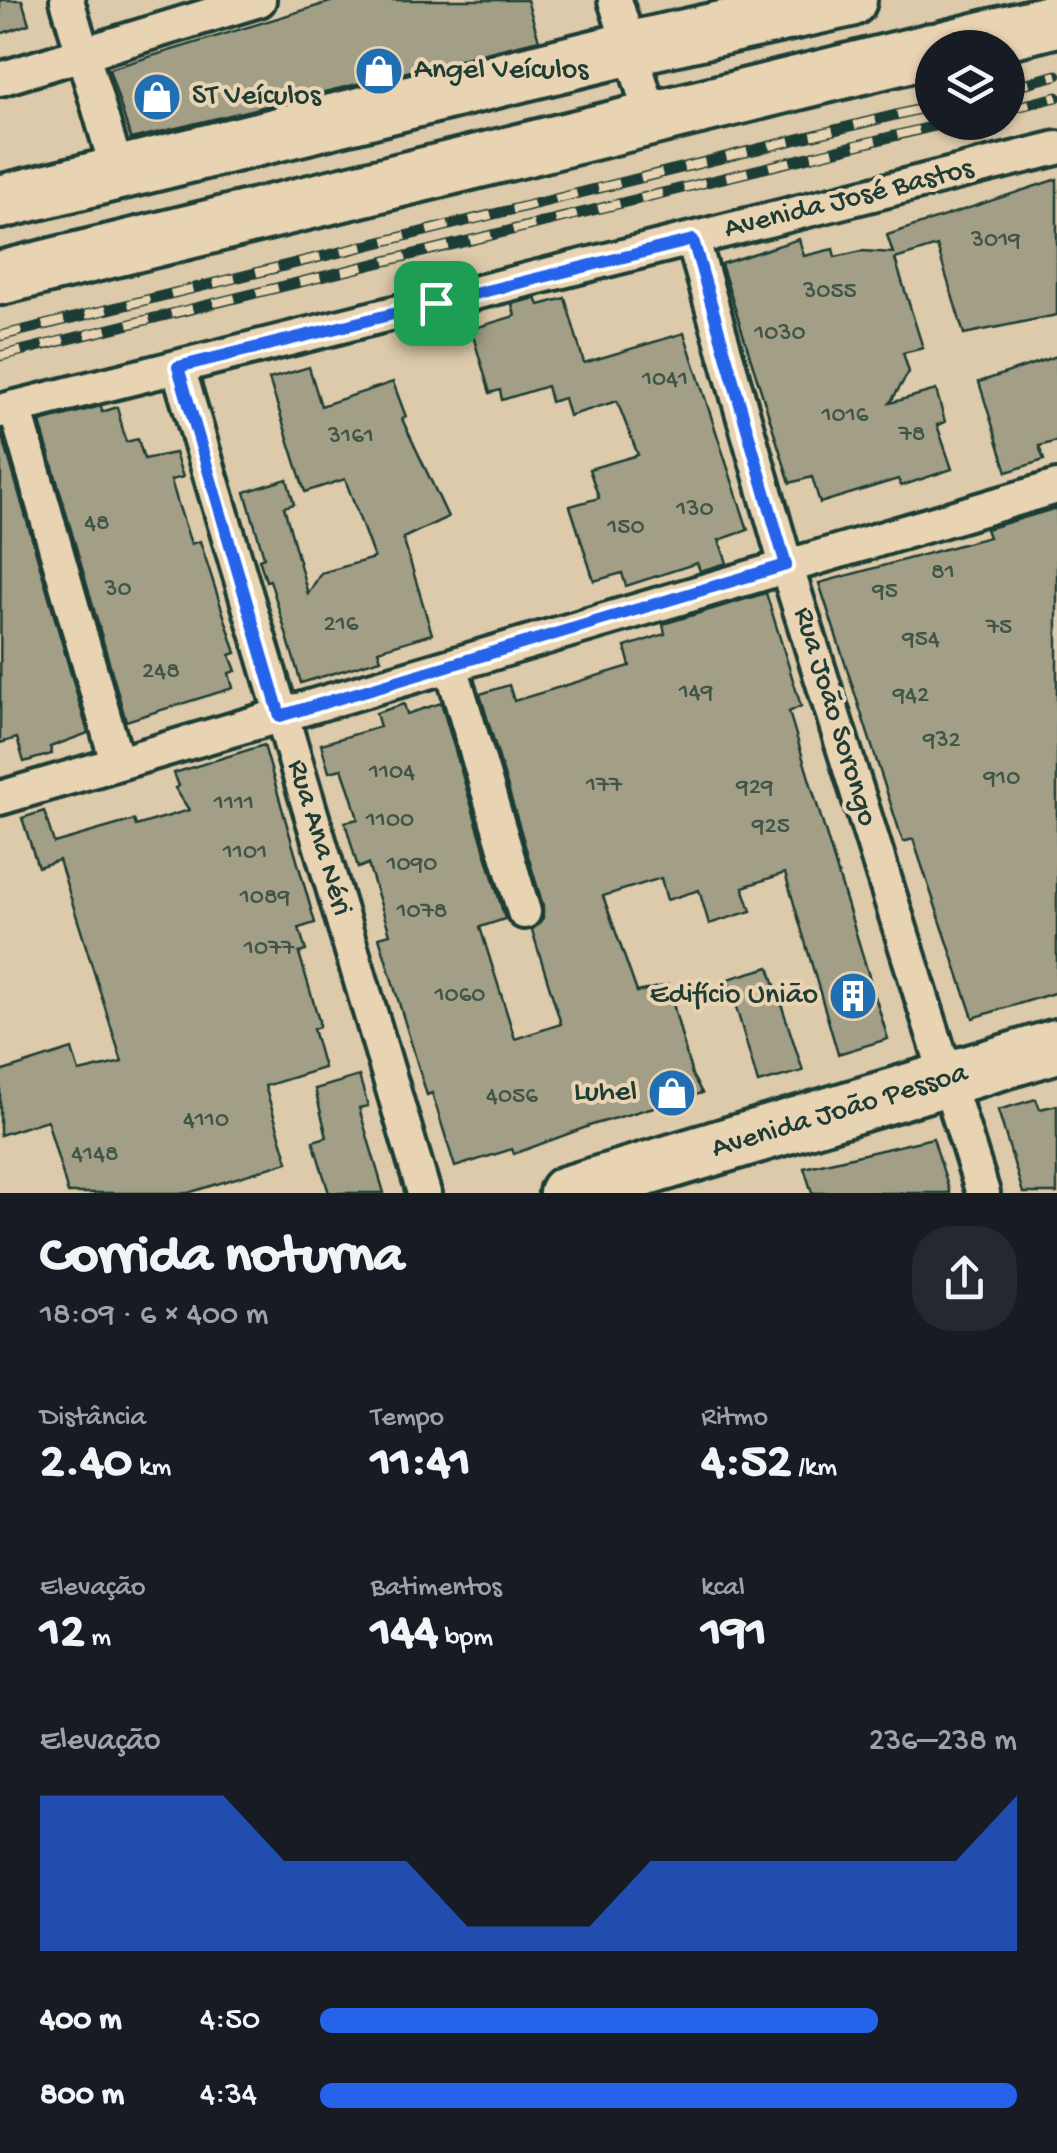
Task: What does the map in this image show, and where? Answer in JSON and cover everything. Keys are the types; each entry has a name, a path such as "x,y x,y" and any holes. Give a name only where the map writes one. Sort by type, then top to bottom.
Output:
{"main road":[{"path":"0,202 118,172 623,24 850,0"},
{"path":"1017,30 1057,20"},
{"path":"0,278 915,54"},
{"name":"Avenida João Pessoa","path":"566,1193 1057,1046"}],"street":[{"path":"67,0 118,172"},
{"path":"0,79 259,0"},
{"path":"623,24 652,119"},
{"name":"Avenida José Bastos","path":"7,409 1057,148"},
{"name":"Rua João Sorongo","path":"693,240 786,565 983,1193"},
{"name":"Rua Ana Néri","path":"178,367 424,1193"},
{"path":"7,409 117,762"},
{"path":"0,798 1057,487"},
{"path":"450,666 524,912"}],"building":[{"path":"0,0 22,0 29,24 0,34"},
{"path":"337,0 527,0 539,40 131,139 109,69"},
{"path":"1057,179 1057,315 964,334 937,246 895,259 923,348 903,353 909,372 890,403 936,390 945,422 937,425 952,469 901,486 898,479 820,503 812,477 790,483 721,264 799,239 804,256 833,249 835,257 862,251 893,253 887,235"},
{"path":"536,298 539,305 565,298 584,363 684,333 748,530 719,540 727,563 700,571 697,563 626,586 622,573 594,581 570,506 599,498 589,469 638,455 617,401 569,416 564,398 551,402 547,386 502,400 500,390 490,393 471,329 515,316 512,304"},
{"path":"1057,356 1057,441 1039,446 1044,460 1007,472 979,382"},
{"path":"309,367 321,406 393,382 406,417 402,419 448,517 403,538 432,634 378,650 381,659 301,683 270,580 266,581 259,559 264,557 245,492 287,479 294,504 284,507 308,594 321,573 374,558 345,479 305,492 269,379"},
{"path":"101,406 102,412 117,407 126,442 138,439 144,459 175,453 183,477 171,480 178,504 191,544 200,541 236,653 230,655 236,671 229,673 233,688 126,721 40,422"},
{"path":"1,431 88,733 50,747 52,754 24,762 17,738 0,743"},
{"path":"1057,508 1057,992 973,1018 913,839 903,842 819,583 989,537 986,529"},
{"path":"766,593 801,706 789,712 888,1039 838,1054 785,873 743,887 751,911 709,924 699,890 667,900 661,878 603,896 637,992 668,985 692,1075 702,1093 592,1125 514,1154 512,1149 455,1167 432,1093 427,1095 379,937 390,934 368,864 358,868 345,822 358,819 351,795 342,769 329,772 321,744 380,727 376,713 404,704 407,714 441,703 505,919 480,927 515,1039 561,1024 532,930 543,918 543,906 480,694 509,685 514,701 630,666 625,647 665,634 663,624"},
{"path":"264,745 315,923 299,928 306,951 299,953 319,1021 319,1027 313,1029 324,1068 265,1086 288,1162 188,1193 68,1193 47,1120 0,1135 0,1072 72,1049 79,1072 122,1062 59,860 38,867 22,818 44,811 54,843 134,820 136,826 189,810 175,788 179,786 174,773"},
{"path":"769,967 803,1071 758,1083 728,979"},
{"path":"359,1076 368,1106 359,1108 384,1193 329,1193 313,1141 327,1137 315,1089"},
{"path":"1036,1099 1040,1109 1057,1105 1057,1193 1023,1193 998,1110"},
{"path":"933,1138 950,1193 812,1193 804,1168"}],"railway":[{"path":"1025,83 1057,75"},
{"path":"1025,105 1057,97"},
{"path":"0,336 915,110"},
{"path":"0,356 915,131"}],"place":[{"name":"Angel Veículos","path":"379,71"},
{"name":"ST Veículos","path":"157,97"},
{"name":"Edifício União","path":"853,996"},
{"name":"Luhel","path":"672,1093"}],"route":[{"path":"693,240 786,565 280,716 178,367 436,303 693,240"}]}
